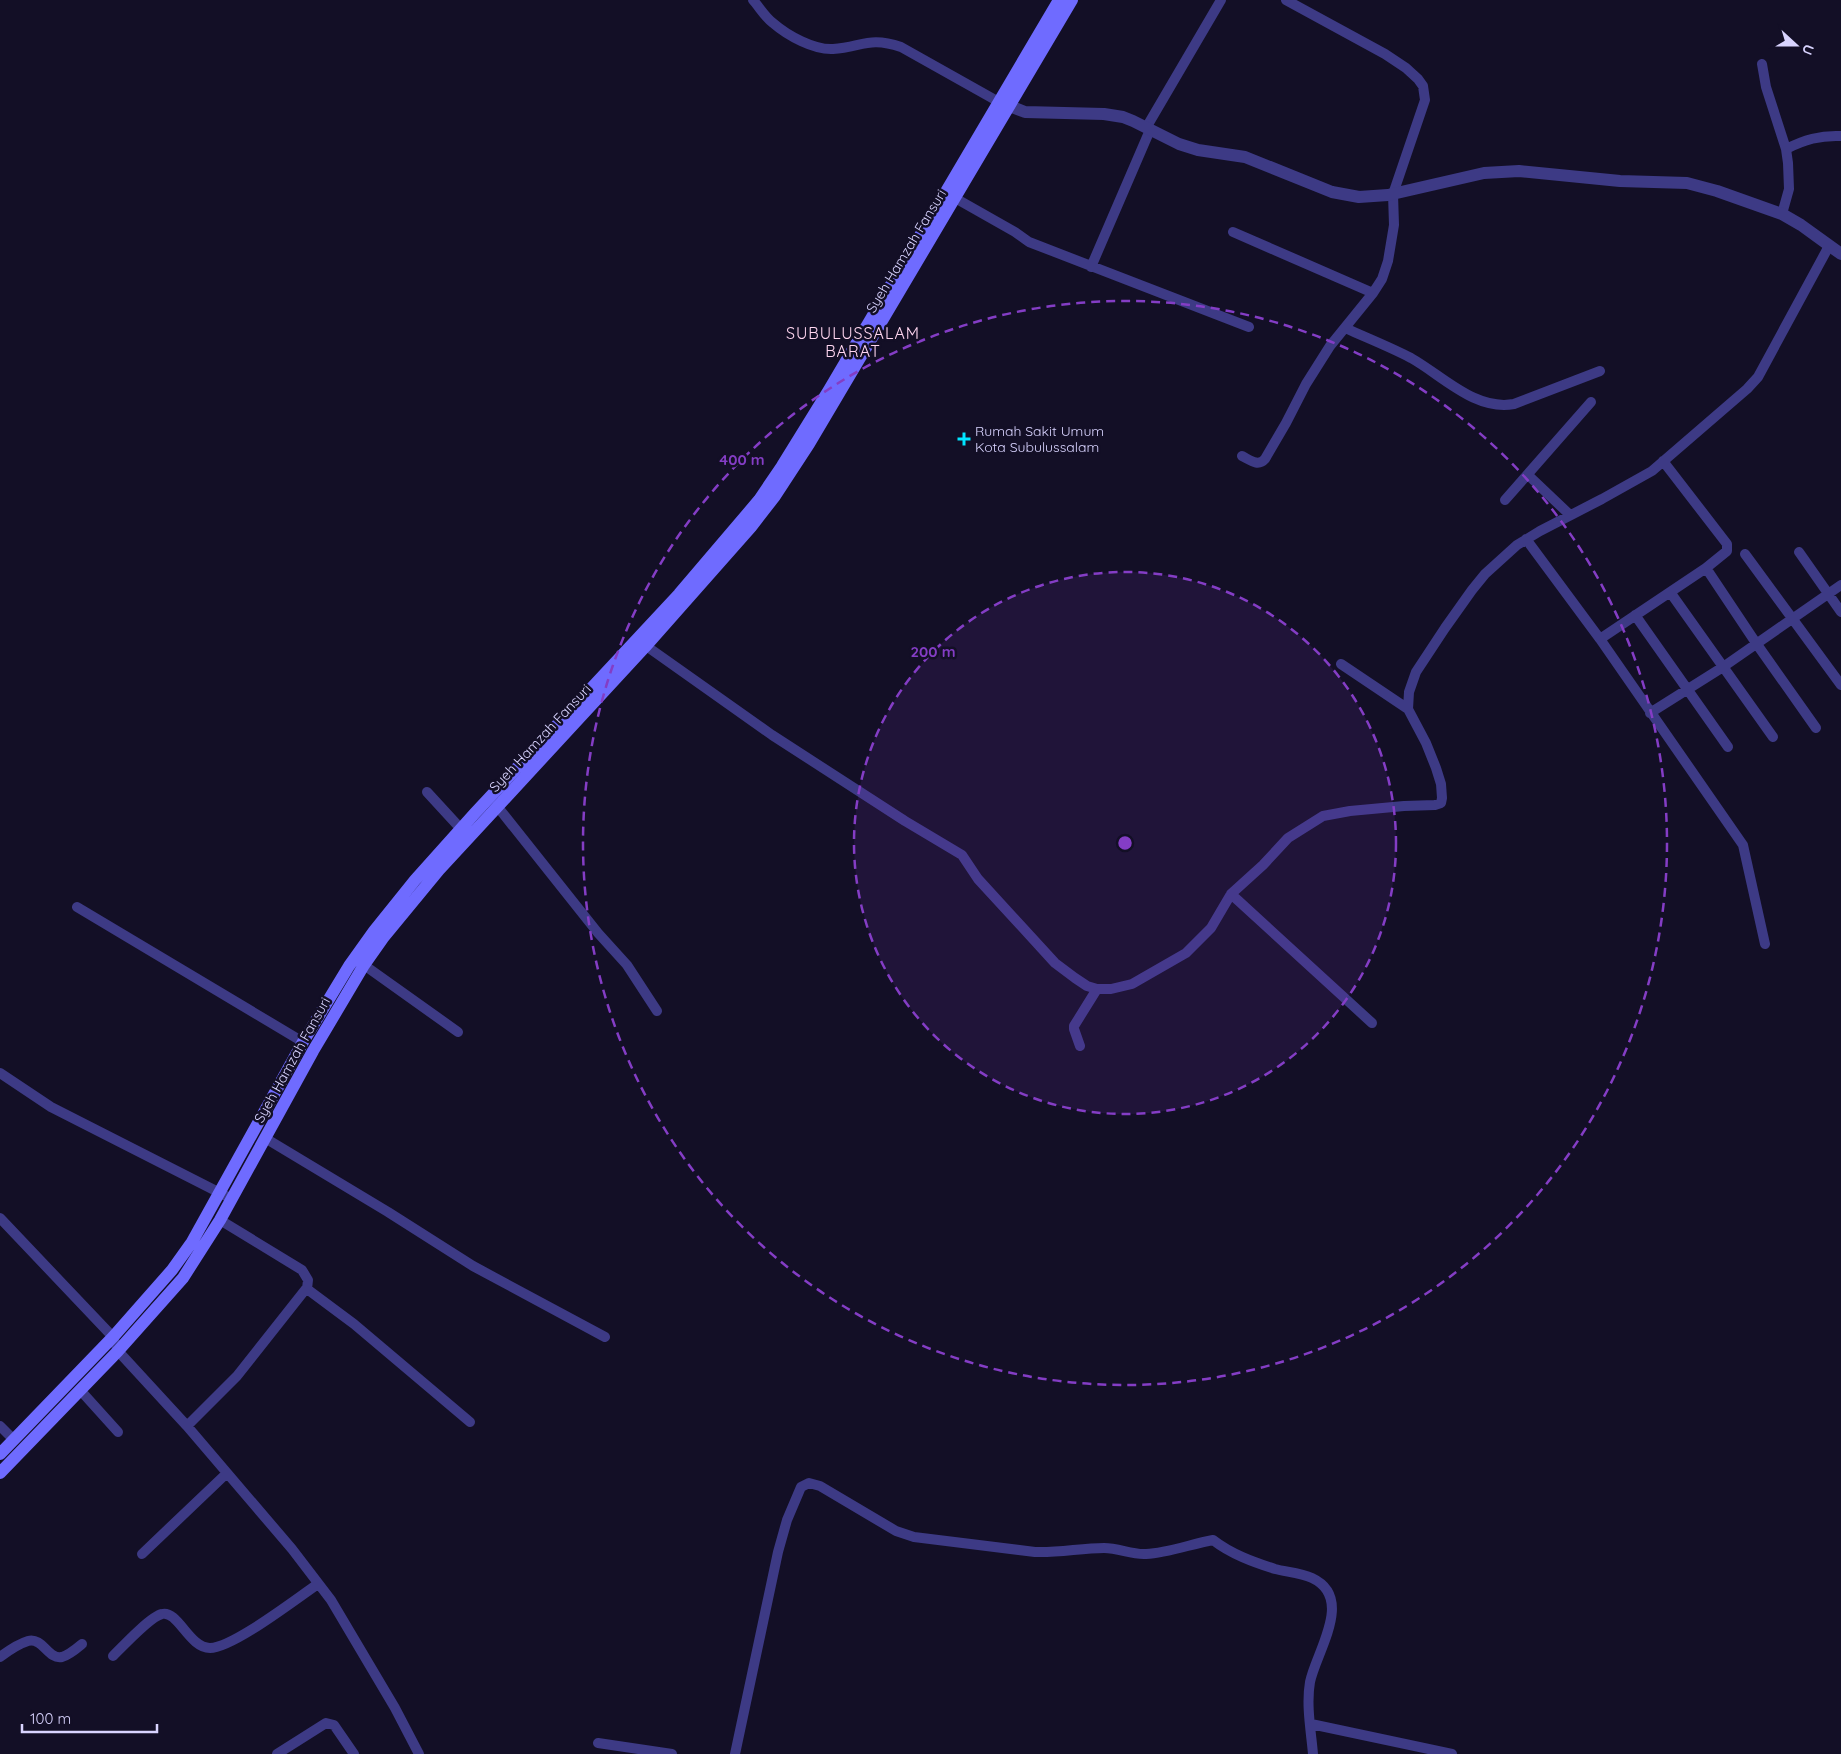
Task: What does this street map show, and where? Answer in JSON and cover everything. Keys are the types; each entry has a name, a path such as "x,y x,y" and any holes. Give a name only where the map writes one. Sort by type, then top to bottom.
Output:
{"main road":[{"name":"Syeh Hamzah Fansuri","path":"785,471 814,436 955,198 1059,0"},
{"name":"Syeh Hamzah Fansuri","path":"0,1473 118,1351 183,1278 220,1220 380,924 415,880 461,828 751,527 926,228 1072,0"},
{"name":"Syeh Hamzah Fansuri","path":"0,1454 113,1337 172,1270 192,1242 303,1042 346,984 364,965 383,938 439,870 641,642"}],"street":[{"path":"753,0 774,24 798,39 819,47 834,49 878,41 892,44 902,47 1004,104 1025,112 1113,115 1133,121 1188,148 1236,155 1255,160 1338,194 1359,197 1393,194 1478,174 1519,171 1620,181 1688,183 1782,214 1801,225 1841,254"},
{"path":"1091,267 1148,129 1221,0"},
{"path":"1242,456 1257,463 1262,463 1286,424 1306,384 1330,346 1382,279 1388,261 1395,217 1393,194 1425,100 1423,86 1406,68 1385,54 1286,0"},
{"path":"1762,64 1768,93 1786,149 1790,177 1789,190 1782,214"},
{"path":"1786,149 1817,136 1841,136"},
{"path":"955,198 1029,242 1249,327"},
{"path":"1233,232 1373,293"},
{"path":"1408,709 1409,692 1416,672 1484,574 1526,539 1641,478 1664,461 1747,389 1758,376 1829,246"},
{"path":"1345,328 1412,359 1474,398 1502,406 1514,404 1600,371"},
{"path":"1505,500 1591,402"},
{"path":"1600,639 1726,553 1727,544 1664,461"},
{"path":"1528,475 1570,515"},
{"path":"1526,539 1600,639 1743,845 1765,944"},
{"path":"1799,552 1841,612"},
{"path":"1745,554 1841,685"},
{"path":"1706,568 1816,728"},
{"path":"1650,713 1723,667 1841,585"},
{"path":"1670,592 1773,737"},
{"path":"1635,616 1728,747"},
{"path":"641,642 772,735 904,821 962,855 978,879 1055,963 1087,986 1097,989 1111,989 1132,984 1186,954 1211,928 1231,894 1263,865 1288,838 1323,816 1350,811 1435,805 1440,802 1442,798 1441,784 1436,768 1426,743 1408,709 1341,664"},
{"path":"427,792 461,828"},
{"path":"497,806 598,933 627,966 657,1011"},
{"path":"1231,894 1372,1023"},
{"path":"77,907 303,1042"},
{"path":"364,965 458,1032"},
{"path":"1080,1046 1074,1026 1097,989"},
{"path":"0,1074 58,1111 231,1199"},
{"path":"265,1138 388,1212 472,1266 605,1337"},
{"path":"0,1218 113,1337 118,1351 188,1426 331,1600 420,1754"},
{"path":"220,1220 302,1270 306,1275 307,1289 354,1324 470,1422"},
{"path":"188,1426 237,1376 307,1289"},
{"path":"80,1391 118,1432"},
{"path":"0,1426 14,1440"},
{"path":"142,1554 227,1473"},
{"path":"735,1754 782,1537 799,1490 809,1483 820,1486 896,1531 914,1537 1036,1552 1103,1548 1148,1554 1213,1540 1237,1555 1275,1569 1314,1579 1326,1589 1332,1607 1329,1629 1310,1681 1309,1704 1313,1754"},
{"path":"113,1656 151,1620 162,1614 167,1614 173,1618 197,1644 205,1648 215,1648 238,1638 318,1584"},
{"path":"0,1657 28,1641 37,1642 58,1658 82,1644"},
{"path":"277,1754 330,1723 334,1725 354,1754"},
{"path":"1311,1724 1452,1754"},
{"path":"598,1743 672,1754"}],"place":[{"name":"Rumah Sakit Umum Kota Subulussalam","path":"964,439"}],"district":[{"name":"SUBULUSSALAM BARAT","path":"853,342"}]}
